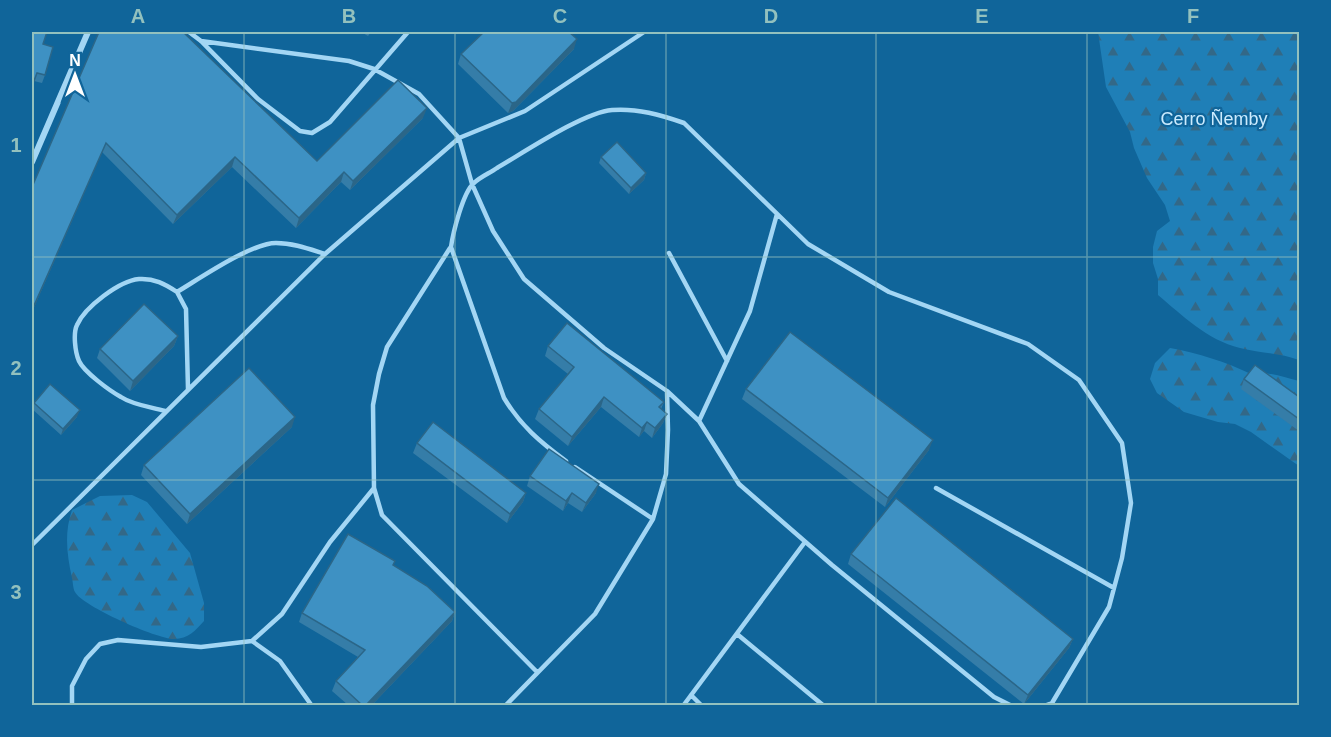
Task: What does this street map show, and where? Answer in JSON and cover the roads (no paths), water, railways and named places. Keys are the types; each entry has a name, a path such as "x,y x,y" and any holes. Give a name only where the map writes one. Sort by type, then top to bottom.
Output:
{"street":[{"path":"32,162 88,32"}],"lane":[{"path":"189,32 201,41 258,99 300,132 312,133 330,122 408,32"},
{"path":"32,545 326,254 459,138 525,111 644,32"},
{"path":"201,41 349,61 374,69 419,94 459,138 472,184 494,231 524,279 604,348 667,391 699,421 739,484 805,542 994,697 1012,705"},
{"path":"653,519 564,460 530,433 516,418 504,398 451,247 453,228 472,184 534,145 593,115 610,110 660,115 684,123 808,244 889,292 1029,344 1079,380 1122,443 1131,503 1122,558 1109,607 1053,704 1044,705"},
{"path":"699,421 750,312 777,214"},
{"path":"177,292 232,259 273,243 294,244 326,254"},
{"path":"451,247 387,347 373,405 374,488 382,515 537,672"},
{"path":"669,253 727,361"},
{"path":"165,411 122,398 98,381 79,362 76,327 83,315 99,298 136,279 151,279 166,284 177,292 186,309 188,390"},
{"path":"505,705 595,614 653,519 666,474 667,391"},
{"path":"72,705 72,686 86,658 100,644 118,640 201,647 252,641 282,614 330,542 374,488"},
{"path":"936,488 1114,588"},
{"path":"683,705 805,542"},
{"path":"737,634 824,705"},
{"path":"252,641 280,661 312,705"},
{"path":"691,695 702,705"}],"park label":[{"name":"Cerro Ñemby","path":"1214,119"}]}
